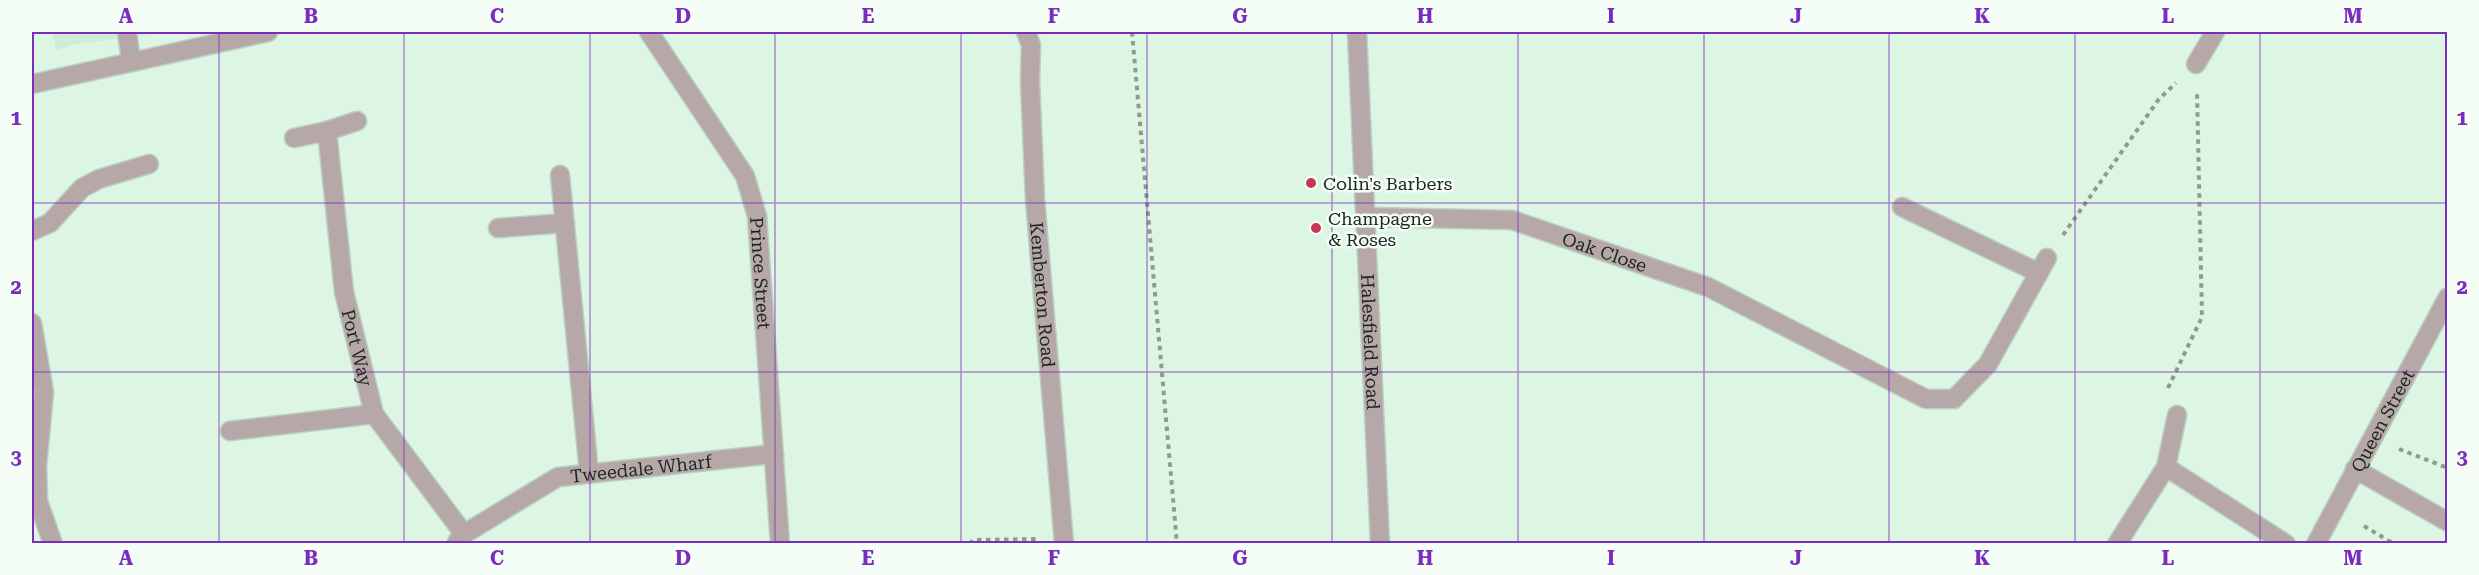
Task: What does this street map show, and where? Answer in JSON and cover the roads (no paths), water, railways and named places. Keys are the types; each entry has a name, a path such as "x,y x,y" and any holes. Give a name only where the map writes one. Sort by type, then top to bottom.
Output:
{"street":[{"path":"127,32 131,61"},
{"path":"32,84 268,32"},
{"name":"Prince Street","path":"649,32 745,176 757,216 780,543"},
{"name":"Halesfield Road","path":"1358,32 1380,543"},
{"path":"2196,64 2215,32"},
{"name":"Kemberton Road","path":"1032,36 1030,81 1035,199 1064,540"},
{"path":"294,138 327,131 357,121"},
{"name":"Port Way","path":"327,131 344,292 374,414 460,539"},
{"path":"32,231 50,223 82,188 99,179 149,164"},
{"path":"560,175 589,473"},
{"name":"Oak Close","path":"1367,218 1512,220 1708,287 1926,399 1954,399 1988,364 2043,265 1977,244 1902,207"},
{"path":"498,228 565,224"},
{"name":"Queen Street","path":"2316,543 2448,297"},
{"path":"32,323 44,392 37,466 38,501 52,543"},
{"path":"230,431 374,414"},
{"path":"2117,543 2166,467 2177,415"},
{"name":"Tweedale Wharf","path":"460,539 558,477 774,454"},
{"path":"2166,467 2286,543"},
{"path":"2355,469 2448,522"}],"place":[{"name":"Colin's Barbers","path":"1311,183"},
{"name":"Champagne & Roses","path":"1316,228"}]}
